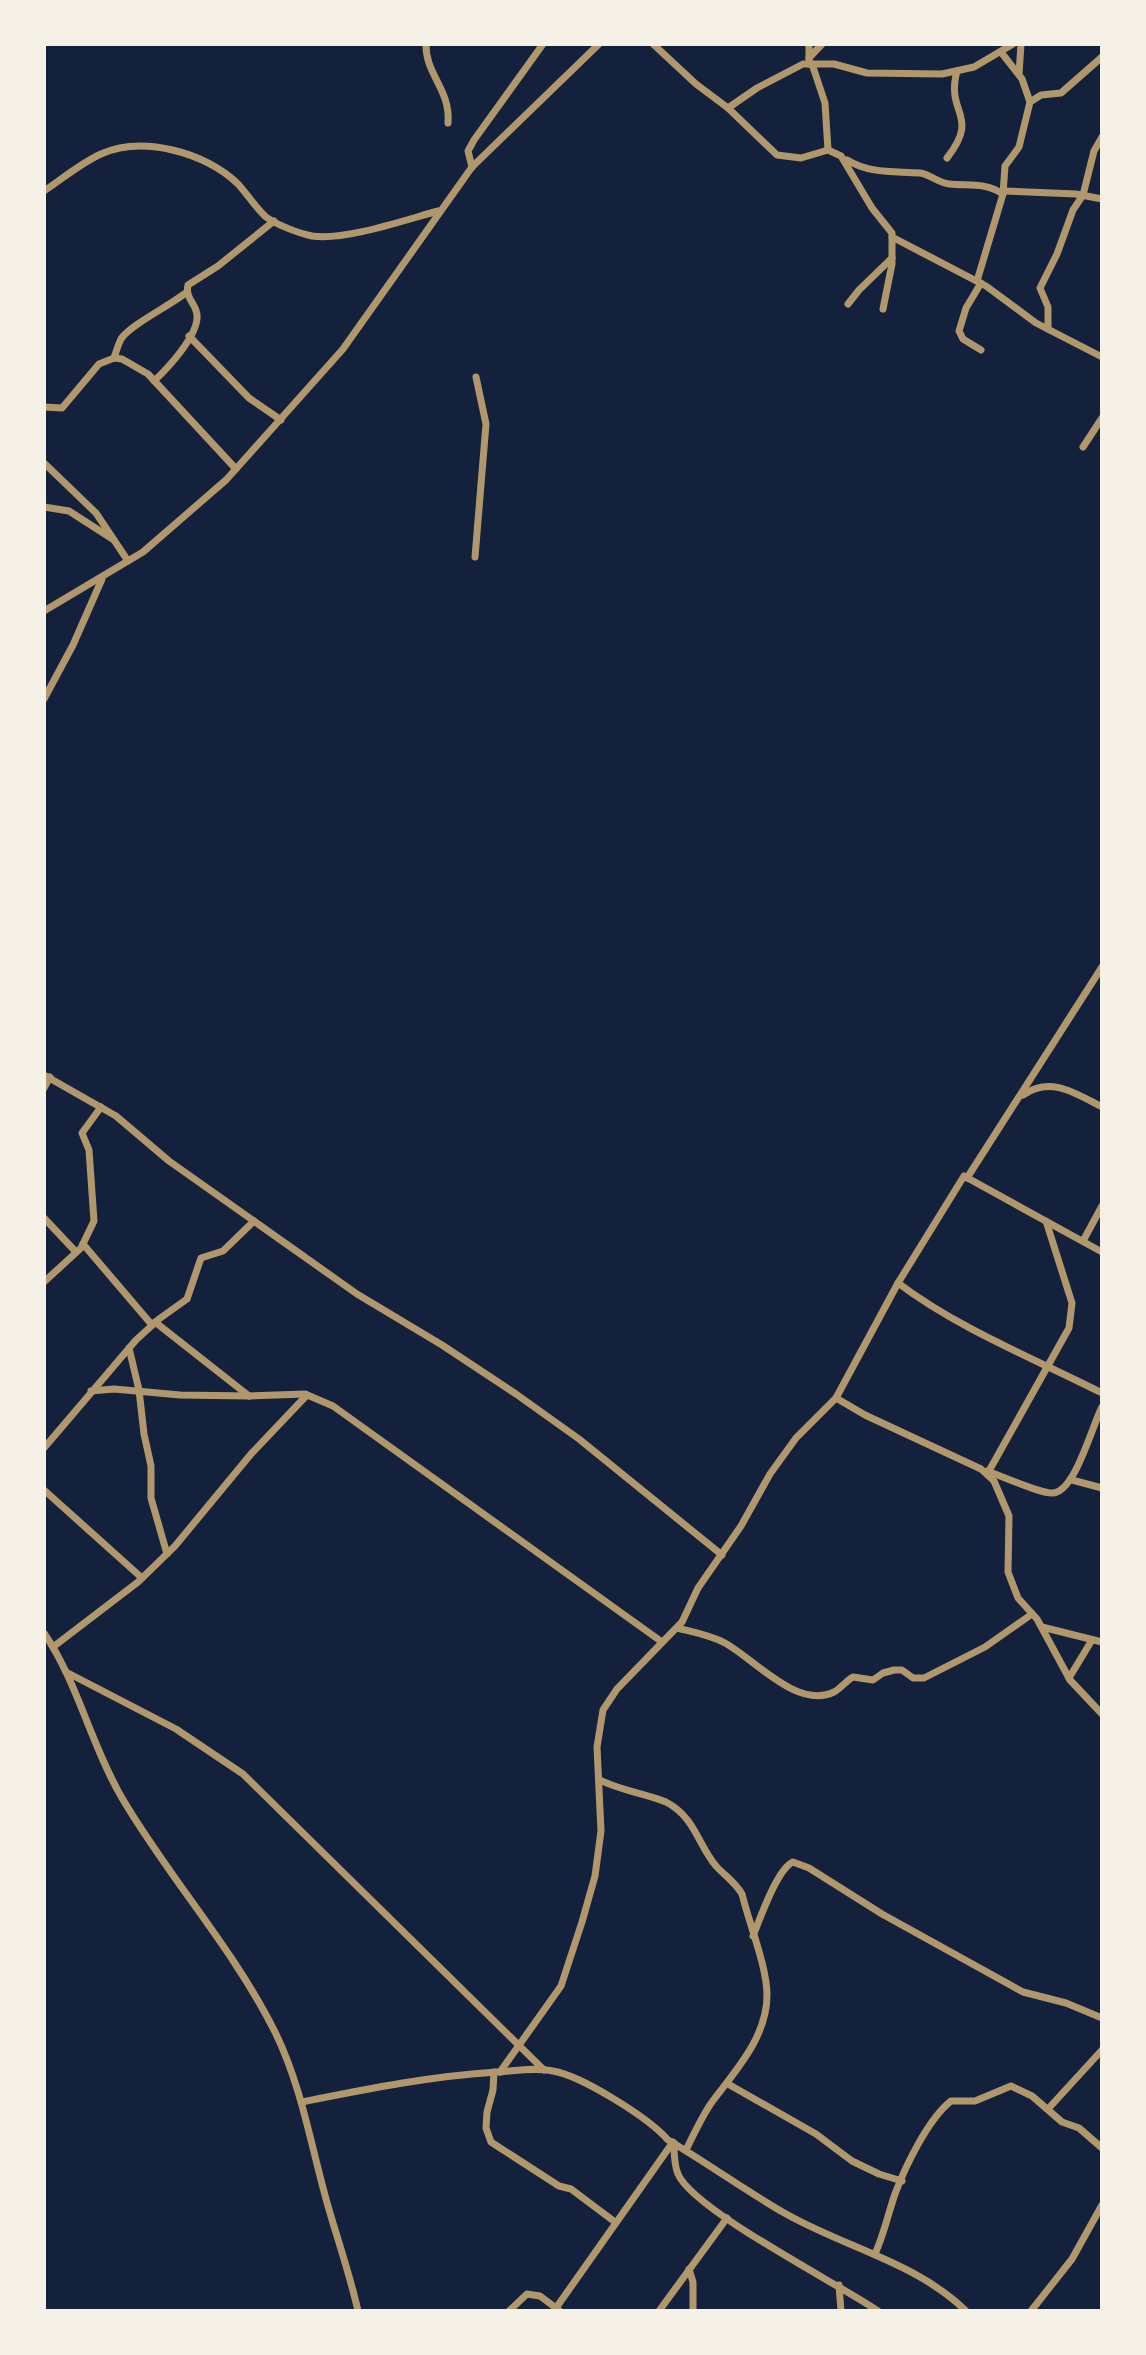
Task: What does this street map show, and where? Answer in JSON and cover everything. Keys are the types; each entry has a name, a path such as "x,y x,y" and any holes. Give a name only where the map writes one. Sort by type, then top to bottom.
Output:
{"street":[{"path":"426,44 426,53 447,101 448,123"},
{"path":"472,167 468,151 474,140 543,44"},
{"path":"44,611 128,561 181,521 236,469 370,313 438,211 472,167 599,44"},
{"path":"653,44 777,155 801,158 828,150 861,169 921,173 938,182 984,184 1004,192 1083,195 1102,199"},
{"path":"809,44 810,62 825,103 828,150"},
{"path":"810,62 822,44"},
{"path":"990,58 994,44"},
{"path":"728,108 786,71 810,62 834,64 867,73 942,74 974,67 1013,44"},
{"path":"1020,76 1021,44"},
{"path":"981,350 963,339 959,331 979,282 1004,192 1005,166 1019,147 1030,102 1020,76 1001,52"},
{"path":"1030,102 1041,95 1061,93 1102,57"},
{"path":"947,158 964,124 953,94 957,71"},
{"path":"1048,329 1048,307 1040,288 1057,254 1073,210 1083,195 1094,151 1102,137"},
{"path":"44,191 100,155 122,147 193,154 221,168 266,217 311,236 333,235 438,211"},
{"path":"841,157 892,237 979,282 1048,329 1102,357"},
{"path":"859,183 878,171"},
{"path":"114,358 122,338 132,327 168,307 187,292 192,281 218,266 274,221"},
{"path":"883,309 892,258 892,237"},
{"path":"848,304 892,258"},
{"path":"154,381 168,368 196,324 197,313 187,292"},
{"path":"189,336 249,398 281,420"},
{"path":"44,407 62,408 99,364 114,358 133,364 154,381 236,469"},
{"path":"475,557 486,424 476,377"},
{"path":"1083,447 1102,418"},
{"path":"44,463 96,513 128,561"},
{"path":"44,507 69,511 116,541"},
{"path":"44,699 73,645 103,577"},
{"path":"967,1178 1102,967"},
{"path":"44,1088 47,1076 116,1116 169,1161 357,1294 442,1345 579,1439 722,1555"},
{"path":"1019,1098 1041,1085 1053,1086 1102,1107"},
{"path":"44,1282 83,1244 94,1221 89,1150 82,1133 101,1107"},
{"path":"615,2222 571,2189 559,2186 491,2142 486,2128 497,2072 521,2045 561,1986 595,1876 601,1831 597,1747 603,1710 617,1689 677,1628 689,1611 698,1588 722,1555 778,1462 796,1438 836,1398 898,1283 964,1176 1102,1252"},
{"path":"1083,1241 1102,1206"},
{"path":"44,1218 76,1252"},
{"path":"44,1448 129,1348 187,1299 201,1258 223,1251 254,1221"},
{"path":"985,1470 1069,1328 1072,1303 1046,1221"},
{"path":"83,1244 154,1324 249,1396"},
{"path":"898,1283 960,1323 1102,1393"},
{"path":"129,1348 151,1466 151,1498 167,1554"},
{"path":"91,1391 307,1395 333,1406 662,1642"},
{"path":"53,1647 142,1578 167,1554 251,1454 307,1395"},
{"path":"836,1398 891,1428 985,1470 1053,1493 1065,1488 1072,1480 1102,1407"},
{"path":"985,1470 994,1481 1009,1516 1008,1572 1018,1598 1042,1627 1069,1678 1102,1714"},
{"path":"1072,1480 1102,1488"},
{"path":"44,1490 142,1578"},
{"path":"677,1628 725,1643 745,1655 780,1685 823,1694 834,1692 853,1677 873,1680 890,1670 902,1670 916,1679 924,1678 985,1647 1032,1614"},
{"path":"1042,1627 1102,1642"},
{"path":"44,1633 66,1672 92,1739 122,1799 227,1950 274,2031 297,2084 327,2205 358,2311"},
{"path":"1069,1678 1092,1640"},
{"path":"66,1672 176,1729 243,1774 544,2070"},
{"path":"600,1780 619,1790 664,1802 680,1812 700,1836 716,1865 742,1894 768,1993 762,2026 686,2150"},
{"path":"753,1936 781,1875 793,1862 809,1868 882,1914 1023,1992 1066,2003 1102,2018"},
{"path":"1048,2109 1102,2050"},
{"path":"302,2102 426,2078 556,2071 642,2117 674,2143 789,2216 875,2254 942,2291 966,2311"},
{"path":"728,2084 816,2134 852,2161 902,2181"},
{"path":"875,2254 885,2233 895,2195 929,2129 951,2101 975,2101 1011,2086 1032,2096 1062,2122 1079,2128 1102,2148"},
{"path":"674,2143 677,2174 727,2218 878,2311"},
{"path":"509,2311 527,2294 533,2293 558,2309 615,2222 674,2143"},
{"path":"1031,2311 1072,2259 1102,2205"},
{"path":"659,2311 727,2218"},
{"path":"689,2269 693,2282 693,2311"},
{"path":"839,2285 841,2311"}]}
